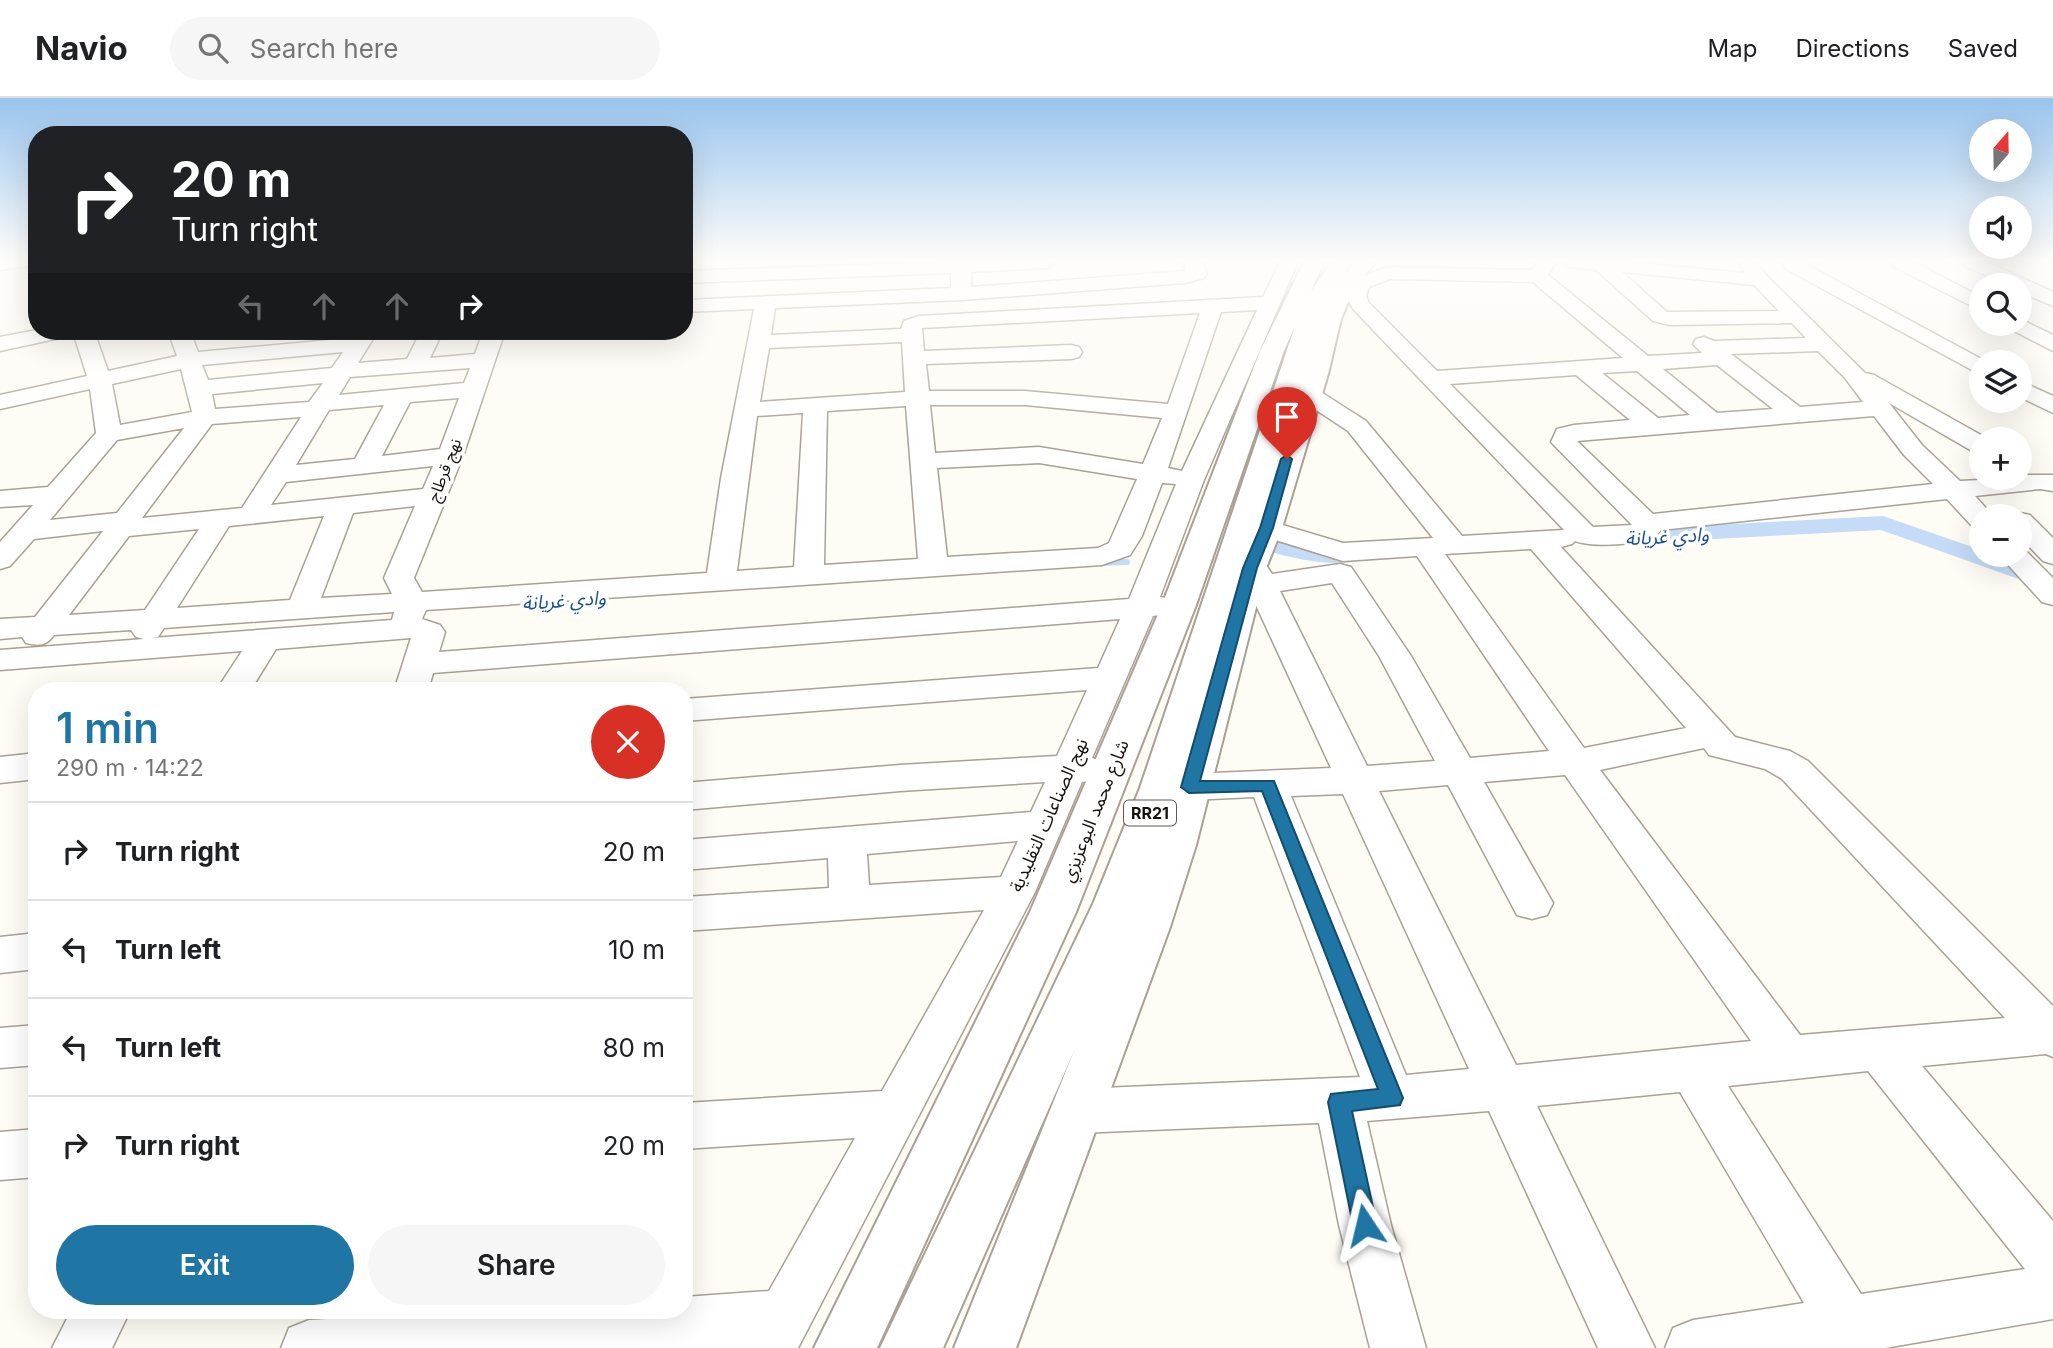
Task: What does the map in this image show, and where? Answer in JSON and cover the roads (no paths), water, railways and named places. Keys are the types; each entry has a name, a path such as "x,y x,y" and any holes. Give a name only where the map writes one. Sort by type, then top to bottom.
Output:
{"main road":[{"name":"شارع محمد البوعزيزي","path":"845,1348 1036,948 1091,770 1160,606 1286,320"},
{"name":"RR21","path":"911,1348 1116,905 1247,572 1300,388 1309,320"},
{"path":"985,1348 1147,927 1189,787 1247,572 1266,528 1300,388 1328,320"}],"street":[{"path":"721,581 763,320"},
{"path":"933,565 911,325 952,320"},
{"path":"1044,398 1090,320"},
{"path":"10,659 266,639 409,614 721,581 1111,554 1120,549 1128,537 1175,412 1195,368 1208,320"},
{"name":"نهج الصناعات التقليدية","path":"776,1333 1015,892 1044,825 1091,770 1108,678 1160,606 1191,480 1262,320"},
{"path":"1375,320 1586,536"},
{"path":"1597,320 1709,419"},
{"path":"1672,320 1794,414"},
{"path":"1800,320 1853,373 1913,450 1969,506"},
{"path":"1894,320 1969,361"},
{"path":"2032,333 2053,344"},
{"path":"759,342 912,335"},
{"path":"28,338 8,342 12,385 100,380 189,360 340,340"},
{"path":"86,340 100,380 109,435"},
{"path":"10,659 45,626 205,417 199,388 182,340"},
{"path":"251,516 361,340"},
{"path":"415,365 428,340"},
{"name":"نهج قرطاج","path":"409,614 399,578 450,456 491,340"},
{"path":"1433,378 1641,362 1823,344"},
{"path":"1200,346 1250,349"},
{"path":"914,358 1071,352"},
{"path":"199,388 485,360"},
{"path":"1580,367 1650,424"},
{"path":"1853,373 1969,439"},
{"path":"2032,381 2053,379"},
{"path":"1300,388 1357,426 1373,443 1575,762 1789,1057"},
{"path":"0,560 15,535 57,495 109,435 205,417 475,389"},
{"path":"2032,395 2053,406"},
{"path":"364,466 401,396"},
{"path":"747,410 917,399 1044,398 1175,412"},
{"path":"809,575 815,405"},
{"path":"1627,1348 1355,780 1247,572 1341,562 1440,546 1637,534 1647,530 1646,523 1563,438 1574,432 1650,424 1879,408"},
{"path":"924,461 1039,455 1191,480"},
{"path":"276,475 450,456"},
{"path":"1646,523 1969,489"},
{"path":"1989,490 2003,504"},
{"path":"0,499 57,495"},
{"path":"15,535 123,524 220,519 434,496"},
{"path":"302,608 342,506"},
{"path":"135,649 220,519"},
{"path":"1266,528 1293,534 1325,549 1341,562 1532,903"},
{"path":"2032,533 2053,555"},
{"path":"1538,539 1722,746 1734,751 1771,756 1783,760 1795,769 2051,1036"},
{"path":"2025,567 2053,596"},
{"path":"409,614 418,628 429,632 416,678 1160,606"},
{"path":"0,629 302,608 409,614"},
{"path":"239,682 266,639"},
{"path":"693,709 1108,678"},
{"path":"1189,787 1355,780 1575,762 1711,735"},
{"path":"0,770 28,767"},
{"path":"693,796 900,778 1091,770"},
{"path":"1268,785 1392,1098"},
{"path":"693,854 1044,825"},
{"path":"847,841 850,903"},
{"path":"693,913 1015,892"},
{"path":"0,955 28,952"},
{"path":"1078,1111 1392,1098 1692,1070 1789,1057 2051,1036"},
{"path":"0,1048 28,1046"},
{"path":"1879,1049 2053,1262"},
{"path":"1692,1070 1856,1337"},
{"path":"1339,1102 1365,1225 1398,1348"},
{"path":"693,1125 897,1113"},
{"path":"0,1156 28,1154"},
{"path":"1693,1348 1856,1337 2053,1292"},
{"path":"80,1348 97,1319"},
{"path":"309,1348 776,1333"}],"waterway":[{"name":"وادي غريانة","path":"1619,537 1883,523 2047,581"},
{"name":"وادي غريانة","path":"1278,547 1319,557 1365,553"},
{"name":"وادي غريانة","path":"1099,563 1127,562"}]}
